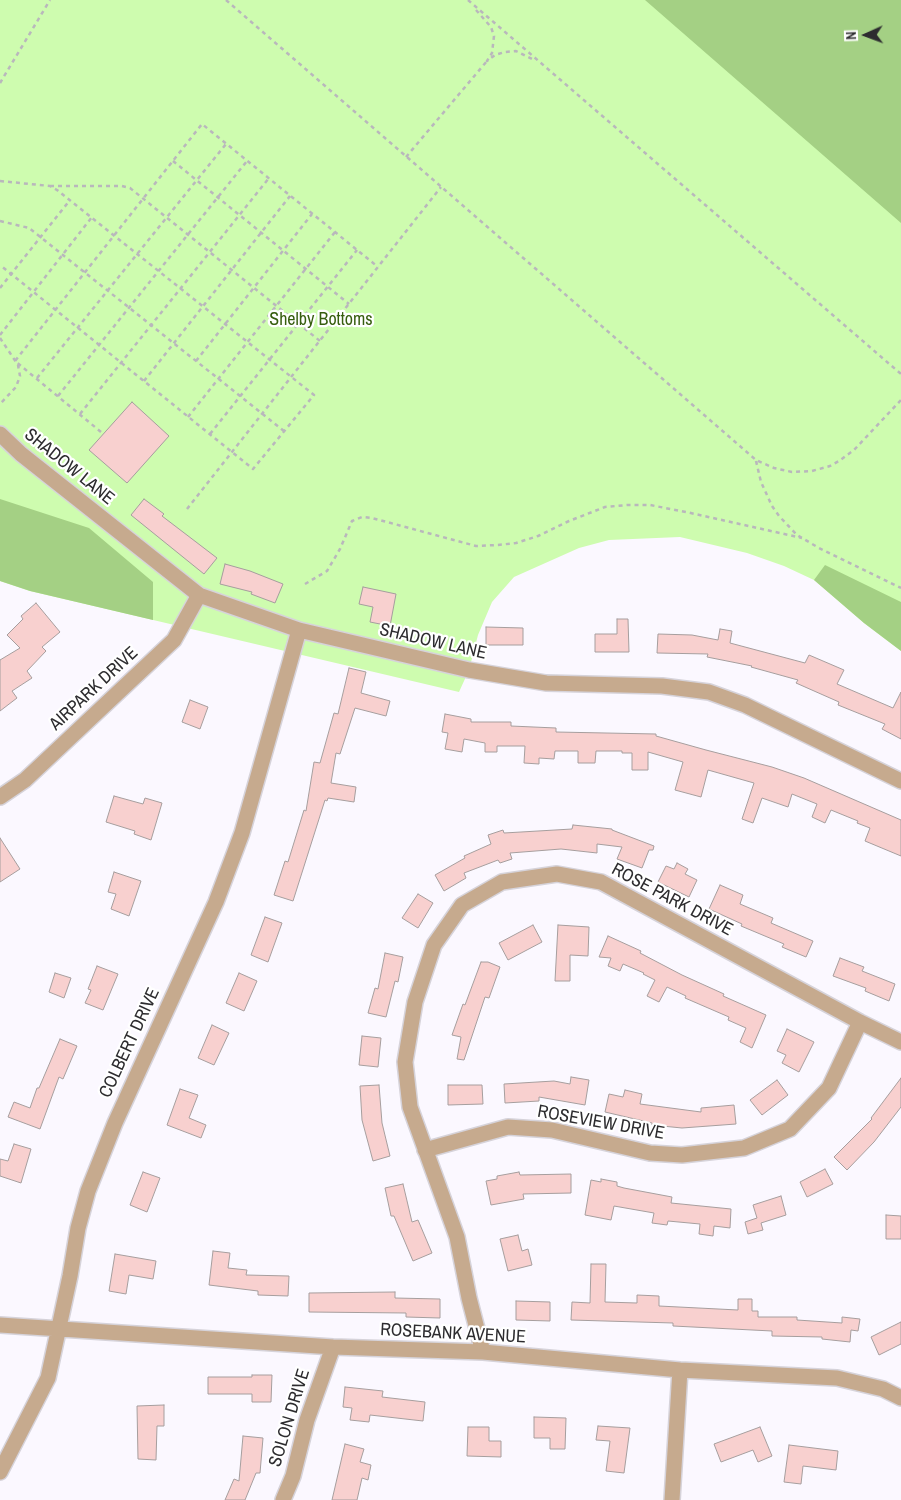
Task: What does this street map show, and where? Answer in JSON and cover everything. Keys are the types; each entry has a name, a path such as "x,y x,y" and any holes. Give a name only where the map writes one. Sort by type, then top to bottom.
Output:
{"street":[{"name":"SHADOW LANE","path":"0,434 21,454 200,596 299,630 469,670 546,683 662,686 708,692 745,705 901,780"},
{"name":"AIRPARK DRIVE","path":"0,796 25,780 174,640 200,596"},
{"name":"COLBERT DRIVE","path":"0,1472 48,1378 70,1276 78,1228 88,1191 114,1122 216,902 242,833 299,630"},
{"name":"ROSE PARK DRIVE","path":"483,1352 469,1298 457,1237 410,1107 405,1062 415,1002 434,945 462,905 502,882 556,874 601,882 860,1022 901,1042"},
{"name":"ROSEVIEW DRIVE","path":"425,1150 508,1127 552,1130 650,1153 682,1155 744,1148 790,1129 829,1088 860,1022"},
{"name":"ROSEBANK AVENUE","path":"0,1325 333,1347 483,1352 680,1370 837,1378 883,1389 901,1398"},
{"name":"SOLON DRIVE","path":"283,1500 293,1476 307,1420 333,1347"},
{"path":"672,1500 680,1370"}],"path":[{"path":"0,83 50,0"},
{"path":"226,0 756,460 774,468 792,472 812,471 830,466 854,450 901,400"},
{"path":"406,157 487,61 494,44 491,26 468,0"},
{"path":"468,0 901,374"},
{"path":"487,61 500,53 516,51 540,63"},
{"path":"15,361 202,124 378,267"},
{"path":"37,378 226,144"},
{"path":"173,161 349,304"},
{"path":"58,396 247,161"},
{"path":"80,414 269,178"},
{"path":"0,180 50,186 122,186 130,188 320,341"},
{"path":"0,265 253,469 314,395 92,217 50,186"},
{"path":"187,509 441,187"},
{"path":"144,381 290,196"},
{"path":"0,288 70,200"},
{"path":"196,361 312,214"},
{"path":"0,404 19,381 20,369 0,337 92,217"},
{"path":"0,221 29,228 284,431"},
{"path":"188,417 335,232"},
{"path":"210,434 357,250"},
{"path":"15,361 101,432"},
{"path":"756,460 761,482 772,506 788,526 802,538 819,548 901,588"},
{"path":"305,584 327,571 340,549 352,521 362,517 476,546 516,543 538,536 605,507 626,505 650,506 686,512 802,538"}],"green space":[{"name":"Shelby Bottoms","path":"0,0 901,0 901,651 864,623 814,580 784,566 747,553 680,537 609,540 579,548 514,577 492,602 478,635 469,670 459,692 30,591 0,581"},
{"path":"645,0 901,0 901,223"},
{"path":"0,499 89,528 153,582 153,620 30,591 0,581"},
{"path":"825,565 901,602 901,651 864,623 814,580"}],"building":[{"path":"132,402 169,436 127,483 89,450"},
{"path":"144,499 164,514 162,516 217,558 204,574 131,515"},
{"path":"225,564 250,571 283,584 275,603 251,594 252,592 220,584"},
{"path":"363,587 396,594 390,626 370,622 373,607 359,604"},
{"path":"36,603 60,632 42,647 46,651 27,671 32,678 12,691 17,698 0,711 0,660 20,648 7,635 23,619 21,616"},
{"path":"617,619 628,619 629,652 595,652 595,634 617,634"},
{"path":"486,627 523,628 523,645 486,645"},
{"path":"720,629 732,631 730,643 805,663 809,655 844,670 837,684 893,708 901,692 901,739 882,729 885,724 838,705 839,702 796,683 798,680 752,666 707,657 708,654 657,653 658,634 692,635 718,640"},
{"path":"349,668 366,672 361,693 390,701 386,716 355,708 340,754 336,753 331,783 356,787 354,802 328,798 327,801 325,800 293,901 274,895 285,861 288,862 304,810 306,811 314,762 320,763 334,713 338,714"},
{"path":"190,700 208,707 200,729 182,722"},
{"path":"445,714 471,719 471,722 511,722 511,726 556,728 556,732 656,734 656,736 772,767 804,778 901,820 901,856 865,841 870,828 857,823 858,821 831,810 825,823 812,817 817,804 792,794 788,807 762,798 753,823 742,819 754,783 708,770 701,797 675,790 683,762 648,752 648,770 632,770 632,753 622,753 622,751 596,751 595,763 578,763 578,751 555,751 554,759 539,758 539,764 524,763 525,746 497,746 497,752 485,752 485,743 464,739 462,752 445,749 448,733 442,732"},
{"path":"114,796 143,804 145,798 162,803 151,840 134,834 135,831 106,822"},
{"path":"573,825 612,829 654,846 653,850 649,850 642,868 617,859 622,847 597,844 597,853 561,849 510,853 512,859 500,863 498,860 464,873 466,878 444,891 435,875 465,858 464,856 491,844 488,835 503,830 504,833 572,829"},
{"path":"0,838 20,869 0,882"},
{"path":"677,863 688,869 685,874 697,880 689,897 658,882 666,866 674,869"},
{"path":"114,872 141,881 129,916 111,909 116,894 108,892"},
{"path":"720,885 743,895 740,904 773,918 771,923 813,941 806,957 782,947 784,944 741,926 742,924 709,909"},
{"path":"418,894 433,903 418,928 402,918"},
{"path":"265,917 282,923 268,962 251,955"},
{"path":"533,925 542,942 508,960 499,943"},
{"path":"558,925 589,927 588,956 570,955 570,981 555,981"},
{"path":"608,936 641,951 640,953 682,975 724,994 723,996 766,1015 752,1048 740,1042 746,1028 728,1020 729,1017 685,998 686,996 667,987 659,1002 647,996 655,980 623,964 620,971 608,966 611,958 599,957"},
{"path":"385,953 403,957 398,982 395,981 386,1017 368,1013 375,988 378,989"},
{"path":"840,958 864,967 862,971 895,984 889,1001 865,991 866,988 833,976"},
{"path":"481,962 488,962 500,967 489,998 485,997 464,1060 457,1059 461,1037 452,1035"},
{"path":"97,966 118,974 103,1010 85,1003 91,990 88,989"},
{"path":"55,973 71,978 64,998 49,992"},
{"path":"239,973 257,981 244,1011 226,1003"},
{"path":"212,1025 229,1033 214,1065 198,1058"},
{"path":"787,1029 814,1042 799,1072 782,1063 786,1055 777,1051"},
{"path":"362,1036 381,1038 378,1067 359,1065"},
{"path":"60,1039 77,1046 63,1079 59,1077 40,1129 8,1117 14,1102 30,1108 37,1088 39,1088"},
{"path":"571,1077 589,1080 585,1105 539,1097 539,1101 505,1103 504,1084 554,1081 570,1084"},
{"path":"901,1078 901,1107 874,1142 847,1170 834,1157 872,1119"},
{"path":"777,1080 788,1095 762,1115 750,1100"},
{"path":"379,1085 382,1123 390,1156 373,1161 362,1120 360,1086"},
{"path":"448,1085 482,1085 483,1104 448,1105"},
{"path":"180,1089 198,1095 189,1118 206,1125 201,1138 167,1125"},
{"path":"625,1090 642,1094 640,1104 701,1112 701,1108 734,1105 736,1124 682,1128 652,1125 652,1123 605,1112 609,1094 623,1097"},
{"path":"14,1144 31,1149 21,1183 0,1176 0,1159 8,1161"},
{"path":"825,1169 833,1184 807,1197 800,1182"},
{"path":"143,1172 160,1178 147,1212 130,1205"},
{"path":"519,1172 520,1175 571,1174 571,1193 523,1194 524,1199 491,1205 486,1181 497,1179 497,1176"},
{"path":"601,1179 617,1182 617,1186 624,1188 672,1197 671,1203 731,1209 730,1228 714,1226 713,1236 699,1234 700,1224 668,1221 667,1225 652,1223 654,1213 614,1206 611,1220 585,1215 591,1180 601,1182"},
{"path":"403,1184 412,1222 418,1220 432,1253 413,1261 394,1216 391,1216 385,1188"},
{"path":"781,1196 786,1215 761,1223 763,1230 748,1234 745,1222 757,1218 753,1205"},
{"path":"886,1215 901,1216 901,1239 886,1239"},
{"path":"518,1235 522,1251 528,1249 532,1265 508,1271 500,1239"},
{"path":"213,1251 230,1253 228,1268 247,1270 246,1275 289,1276 288,1296 258,1295 258,1291 209,1285"},
{"path":"115,1254 156,1261 153,1279 129,1275 126,1294 109,1291"},
{"path":"591,1264 606,1264 605,1302 637,1303 637,1295 659,1296 659,1306 738,1310 738,1299 752,1299 752,1311 758,1311 758,1317 797,1317 797,1320 842,1323 842,1317 860,1319 858,1331 851,1330 850,1342 822,1339 822,1337 772,1336 772,1331 673,1326 673,1323 571,1320 572,1302 590,1303"},
{"path":"395,1292 395,1298 440,1299 440,1318 406,1317 406,1313 309,1312 309,1293"},
{"path":"516,1301 550,1302 550,1321 516,1320"},
{"path":"901,1322 901,1344 879,1355 871,1337"},
{"path":"252,1375 272,1375 271,1402 252,1402 252,1394 208,1394 208,1377 252,1377"},
{"path":"345,1387 383,1391 382,1397 425,1402 423,1421 370,1415 369,1422 350,1420 352,1408 343,1407"},
{"path":"164,1405 164,1426 157,1426 156,1460 138,1459 137,1406"},
{"path":"534,1417 566,1418 565,1449 550,1449 550,1438 534,1438"},
{"path":"598,1426 630,1428 624,1473 606,1471 610,1441 596,1440"},
{"path":"468,1427 489,1427 489,1441 501,1441 501,1457 467,1456"},
{"path":"760,1427 772,1456 758,1462 753,1450 721,1462 714,1444"},
{"path":"243,1436 263,1438 260,1473 256,1473 245,1500 225,1500 234,1479 239,1481"},
{"path":"345,1444 364,1449 360,1462 371,1465 368,1480 362,1478 357,1500 332,1500"},
{"path":"789,1445 838,1451 836,1470 803,1466 801,1484 784,1482"}]}
